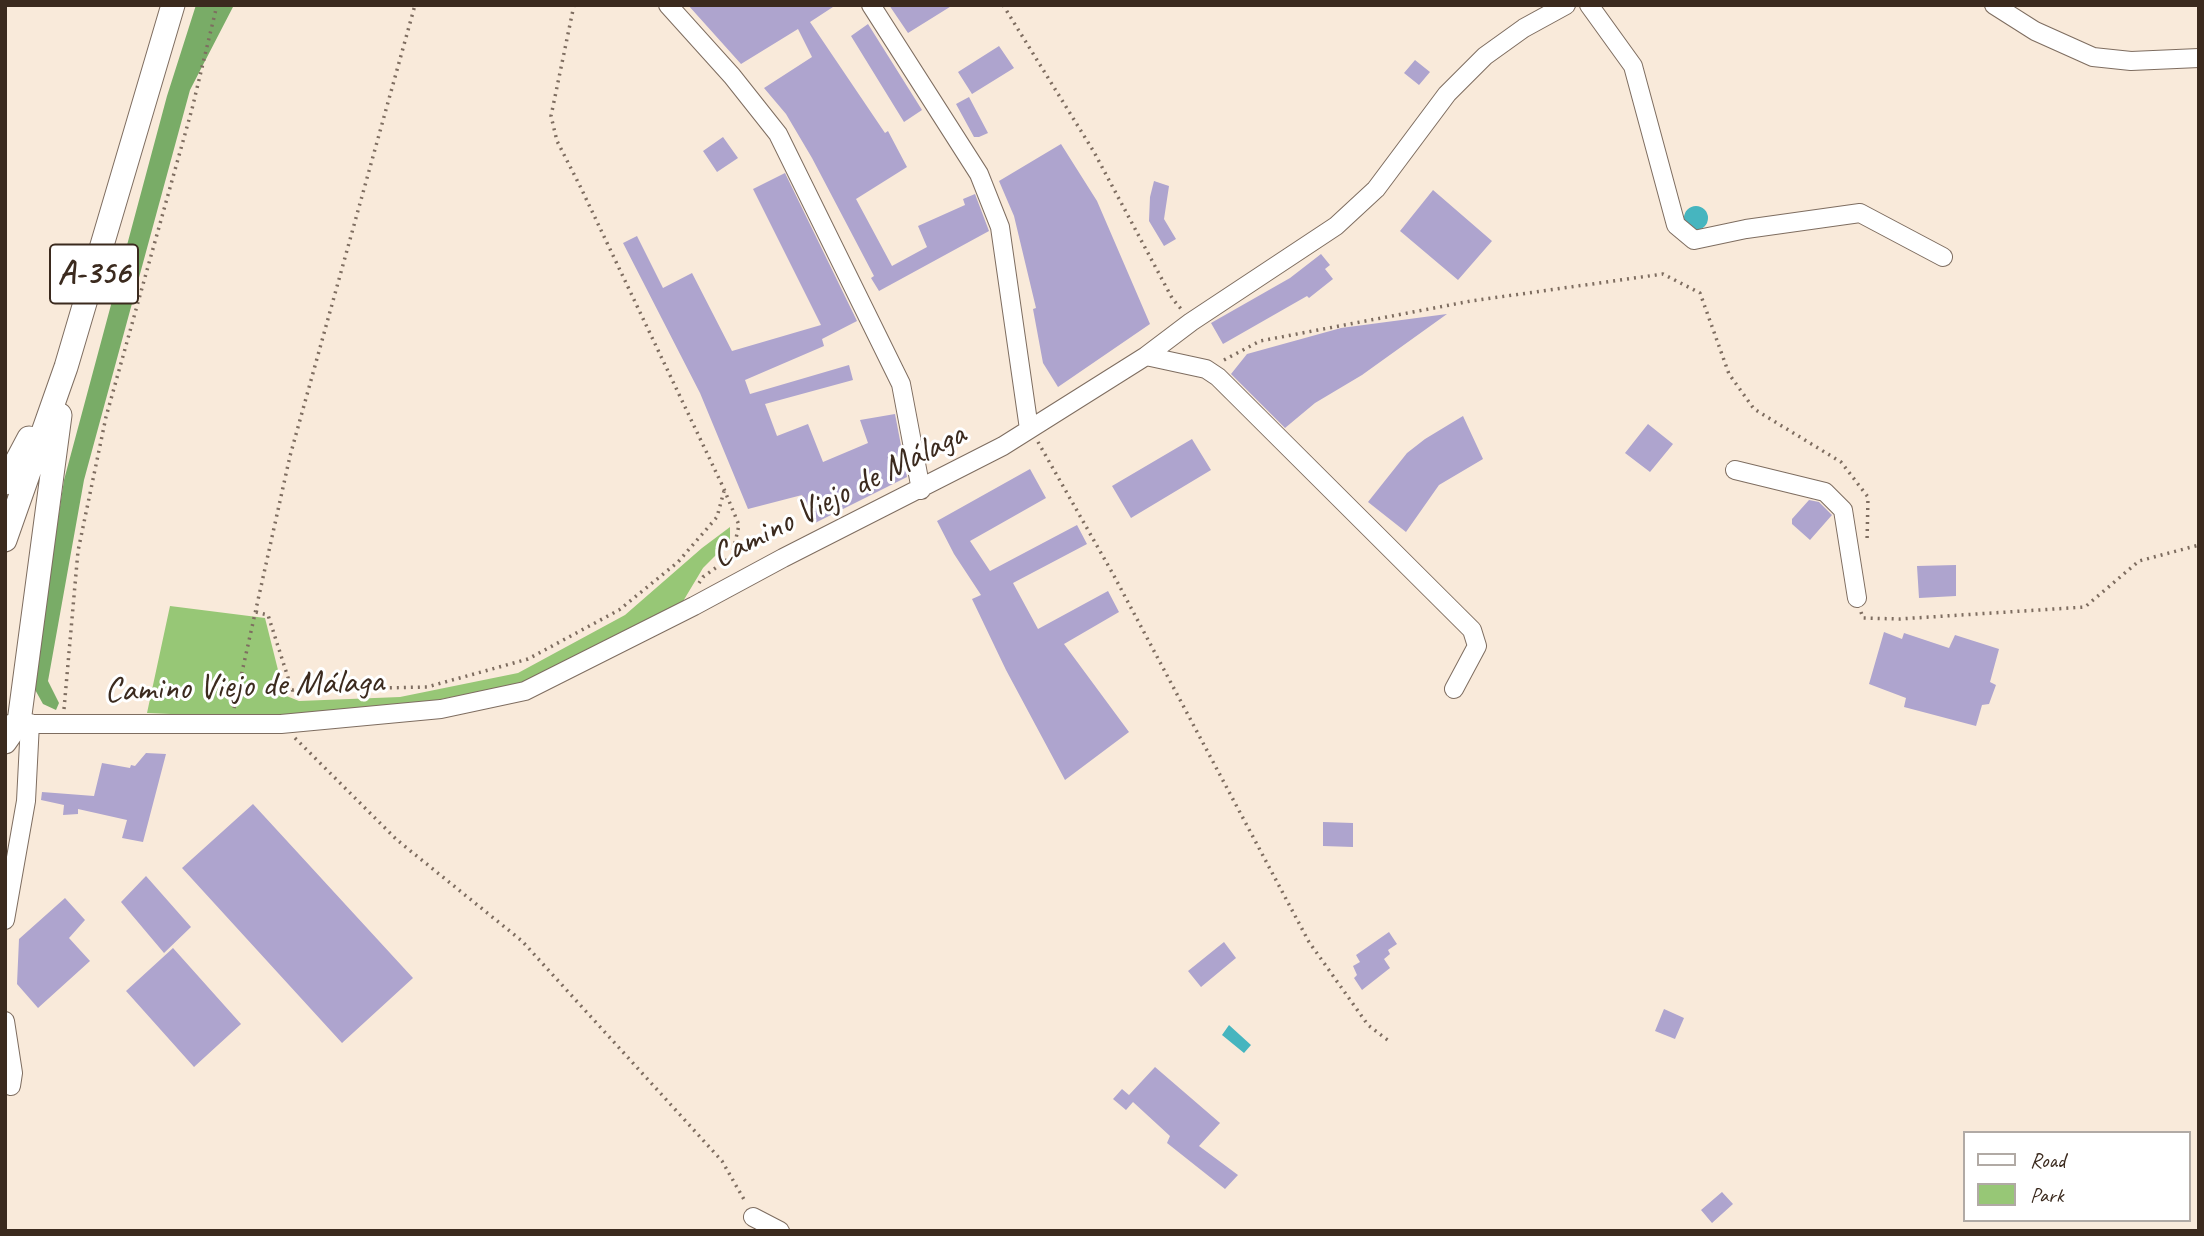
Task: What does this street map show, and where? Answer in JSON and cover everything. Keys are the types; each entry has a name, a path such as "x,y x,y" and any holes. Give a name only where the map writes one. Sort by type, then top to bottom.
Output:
{"main road":[{"name":"A-356","path":"5,540 66,367 173,5"},
{"path":"5,483 66,367"},
{"path":"5,741 18,723 66,367"}],"street":[{"path":"668,5 732,76 778,134 901,384 920,490"},
{"path":"871,5 979,174 1000,227 1030,429"},
{"name":"Camino Viejo de Málaga","path":"18,723 281,724 441,709 525,691 694,607 783,558 1003,446 1146,356 1191,322 1336,226 1376,190 1447,94 1485,56 1524,28 1566,5"},
{"path":"1589,5 1633,66 1676,225 1694,240 1746,229 1860,214 1943,257"},
{"path":"1994,5 2035,31 2092,57 2131,61 2199,58"},
{"path":"1146,356 1206,369 1218,377 1472,630 1477,646 1454,690"},
{"path":"1735,470 1825,492 1843,509 1857,598"},
{"path":"5,920 26,801 18,723"},
{"path":"5,1021 13,1073 11,1086"},
{"path":"753,1217 780,1231"}],"path":[{"path":"63,723 78,551 106,417 192,109 217,5"},
{"path":"230,724 290,456 415,5"},
{"path":"574,5 551,116 556,141 580,186 739,525 732,556 703,577 693,593 694,607"},
{"path":"1003,5 1094,152 1172,298 1191,322"},
{"path":"1206,369 1260,341 1471,301 1663,274 1700,293 1729,374 1754,409 1841,462 1868,497 1867,545"},
{"path":"1030,429 1113,574 1309,942 1368,1025 1389,1041"},
{"path":"255,611 268,614 292,690 427,687 528,659 619,610 678,562 717,517 724,489"},
{"path":"1857,598 1863,618 1899,619 2085,607 2139,561 2199,545"},
{"path":"281,724 397,840 522,941 722,1161 753,1217"}],"green space":[{"path":"196,5 234,5 190,90 84,480 48,681 59,703 56,710 43,704 33,686 64,480 167,96"},
{"path":"730,527 730,541 703,568 679,608 522,683 397,708 266,718 147,713 170,606 265,618 278,670 279,693 299,701 400,697 518,673 625,615"}],"water":[{"path":"1696,206 1705,209 1708,218 1705,227 1696,230 1687,227 1684,218 1687,209"},
{"path":"1229,1025 1251,1045 1244,1053 1222,1035"}],"building":[{"path":"688,5 836,5 810,22 885,133 888,131 907,167 856,199 892,266 927,247 918,226 965,205 963,199 975,194 989,231 879,291 871,278 874,276 812,158 786,114 764,88 812,57 798,29 741,64"},
{"path":"889,5 953,5 908,33"},
{"path":"868,24 922,110 904,122 851,36"},
{"path":"999,46 1014,68 972,94 958,72"},
{"path":"1415,60 1430,72 1419,85 1404,73"},
{"path":"969,97 988,133 979,137 974,137 956,104"},
{"path":"723,137 738,158 717,172 703,151"},
{"path":"1061,144 1097,201 1150,324 1058,387 1043,363 1033,309 1036,308 1014,216 999,181"},
{"path":"785,173 857,321 822,339 824,346 745,380 750,394 849,365 853,380 765,404 777,436 808,424 823,462 868,443 860,420 895,414 907,477 815,523 802,495 748,509 700,393 623,243 637,236 663,288 692,273 732,351 821,325 753,189"},
{"path":"1154,181 1169,186 1164,219 1176,239 1164,246 1149,221"},
{"path":"1433,190 1492,241 1458,280 1400,231"},
{"path":"1321,254 1330,265 1325,269 1333,279 1309,298 1307,296 1223,344 1211,323 1290,278"},
{"path":"1447,314 1362,375 1315,403 1285,428 1231,374 1247,354 1341,328"},
{"path":"1463,416 1483,459 1439,485 1406,532 1368,502 1407,453"},
{"path":"1648,424 1673,444 1650,472 1625,453"},
{"path":"1192,439 1211,470 1131,518 1112,486"},
{"path":"1030,469 1046,498 970,541 990,571 1077,525 1087,544 1013,583 1038,629 1108,591 1119,612 1064,644 1129,732 1065,780 1006,670 972,599 981,595 954,554 937,521"},
{"path":"1809,500 1819,502 1832,515 1810,540 1792,524 1792,519"},
{"path":"1956,565 1956,596 1919,598 1917,566"},
{"path":"1884,632 1902,639 1904,633 1949,648 1955,635 1999,649 1990,682 1996,685 1989,704 1982,705 1976,726 1904,707 1906,698 1869,684"},
{"path":"146,753 166,754 143,842 122,838 127,820 78,809 78,814 63,815 64,805 41,800 42,792 94,796 102,763 130,768"},
{"path":"253,804 413,978 342,1043 182,868"},
{"path":"1323,822 1353,823 1353,847 1323,846"},
{"path":"146,876 191,927 164,953 121,902"},
{"path":"65,898 85,920 69,938 90,961 38,1008 17,984 19,939"},
{"path":"1389,932 1397,944 1388,950 1390,954 1384,959 1390,968 1362,990 1354,978 1357,975 1353,966 1360,962 1356,955"},
{"path":"1224,942 1236,958 1201,987 1188,971"},
{"path":"173,948 241,1024 194,1067 126,991"},
{"path":"1664,1009 1684,1018 1675,1039 1655,1031"},
{"path":"1155,1067 1220,1123 1199,1146 1238,1175 1225,1189 1167,1143 1170,1136 1133,1102 1126,1110 1113,1099 1122,1089 1129,1095"},
{"path":"1722,1192 1733,1204 1712,1223 1701,1210"}]}
